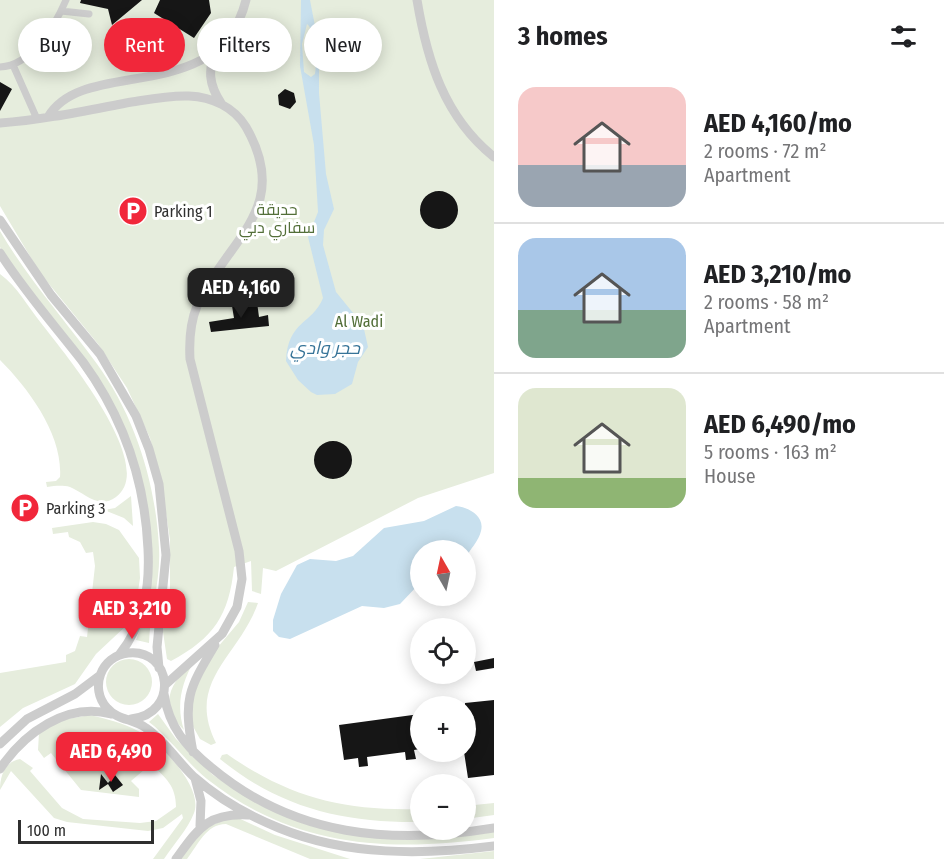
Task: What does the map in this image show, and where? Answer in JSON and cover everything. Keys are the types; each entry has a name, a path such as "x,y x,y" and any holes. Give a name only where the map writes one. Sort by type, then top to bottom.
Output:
{"street":[{"path":"56,18 66,0"},
{"path":"240,18 246,0"},
{"path":"417,0 426,52 439,86 470,134 494,157"},
{"path":"61,11 89,14"},
{"path":"48,117 61,100 79,90 173,72 197,60"},
{"path":"0,67 18,62"},
{"path":"13,65 37,119"},
{"path":"193,752 186,711 189,693 195,676 237,608 241,565 190,359 189,341 198,305 256,216 263,183 261,166 251,136 243,123 221,103 213,90 210,72"},
{"path":"0,123 176,96 191,96 221,103"},
{"path":"0,220 33,271 100,354 120,384 149,449 160,496 166,555 157,647 159,668 172,726 193,752 238,788 285,813 315,825 379,836 448,834 494,828"},
{"path":"0,253 36,306 99,387 127,441 136,470 147,527 147,580 140,622 119,656"},
{"path":"130,719 148,715 155,710 164,689 222,634"},
{"path":"0,744 27,719 75,694 119,656 128,653 146,656 159,668"},
{"path":"100,674 101,701 113,714"},
{"path":"0,769 19,745 50,723 79,712 113,714 130,719 152,732 195,778 250,815 280,829 345,847 412,852 494,846"},
{"path":"195,778 201,801 200,826"},
{"path":"176,859 200,826 224,816 250,815"}],"green space":[{"name":"حديقة سفاري دبي","path":"0,0 494,0 494,473 418,498 276,571 263,568 261,594 252,591 251,561 234,567 228,599 223,612 209,634 171,661 167,659 163,632 170,588 170,540 162,486 150,438 127,388 98,344 40,273 0,206"},
{"path":"0,231 22,266 97,364 133,428 148,475 159,548 149,643 136,640 147,610 150,550 127,434 4,254 0,247"},
{"path":"0,274 17,291 68,357 103,409 117,435 125,461 126,482 116,497 109,501 97,501 70,487 47,487 46,482 56,481 60,477 56,445 33,399 0,360"},
{"path":"131,496 133,526 124,518 104,510 115,508"},
{"path":"93,522 106,524 119,530 139,558 140,578 135,612 128,624 96,654 75,684 23,708 0,727 0,673 66,662 66,655 75,651 80,636 87,637 95,566 93,552 86,553 80,542 69,537 68,532 53,534 52,528"},
{"path":"248,602 258,603 211,686 207,703 208,721 216,743 211,745 200,739 190,721 188,706 201,667 239,622"},
{"path":"129,659 145,666 152,682 145,698 129,705 113,698 106,682 113,666"},
{"path":"194,661 181,695 180,712 184,730 171,711 170,694 179,677"},
{"path":"158,714 176,739 213,775 258,804 287,817 371,837 410,834 410,840 474,840 380,844 344,840 309,832 274,819 240,802 199,772 149,722"},
{"path":"90,715 127,726 147,736 168,754 186,778 195,802 194,813 164,859 153,859 183,818 182,814 163,828 148,831 67,822 54,818 11,771 0,790 4,771 10,763 20,759 33,768 30,771 62,808 83,819 140,823 156,821 176,807 172,788 166,778 151,764 131,781 139,789 139,797 81,790 51,753 44,758 38,750 39,733 62,720"},
{"path":"227,754 273,781 319,799 367,807 410,809 410,822 339,815 290,801 243,776 220,759 222,755"},
{"path":"494,803 494,815 476,817 476,805"},
{"path":"234,816 275,835 350,859 310,859 226,824 208,831 187,859 179,859 200,830"},
{"path":"494,829 494,838 476,840 476,830"},
{"path":"494,851 494,859 420,859"}],"water":[{"name":"حجر وادي","path":"301,0 310,0 313,18 304,18 302,44 304,72 311,77 315,72 319,72 326,174 334,209 324,230 323,245 336,292 364,329 368,347 358,362 352,384 335,394 317,395 298,380 286,361 291,338 323,298 308,237 318,212 314,145 300,66"},
{"path":"456,506 474,513 482,526 476,541 410,540 410,594 400,604 384,608 362,606 290,639 279,637 273,631 273,620 281,594 297,565 310,559 336,561 353,556 384,528 424,521"}],"building":[{"path":"81,0 142,0 120,18 110,18 108,9 80,3"},
{"path":"160,0 209,0 211,13 208,18 197,18 197,34 194,38 185,32 185,18 162,18 154,13"},
{"path":"0,82 12,89 0,111"},
{"path":"285,89 294,93 296,102 290,109 279,105 278,95"},
{"path":"439,191 453,196 458,210 453,224 439,229 425,224 420,210 425,196"},
{"path":"257,302 259,317 268,315 269,326 211,332 209,322 234,318 232,306"},
{"path":"333,441 347,446 352,460 347,474 333,479 319,474 314,460 319,446"},
{"path":"494,658 494,668 476,671 476,662"},
{"path":"494,700 494,775 476,777 476,774 467,774 466,762 476,762 476,702"},
{"path":"410,715 410,760 406,760 405,752 367,757 368,766 359,767 358,758 344,760 339,725"},
{"path":"101,774 108,783 115,775 123,785 113,792 108,784 99,790"}],"place":[{"name":"Parking 1","path":"133,211"},
{"name":"Parking 3","path":"25,508"}],"park label":[{"name":"Al Wadi","path":"359,321"}]}
